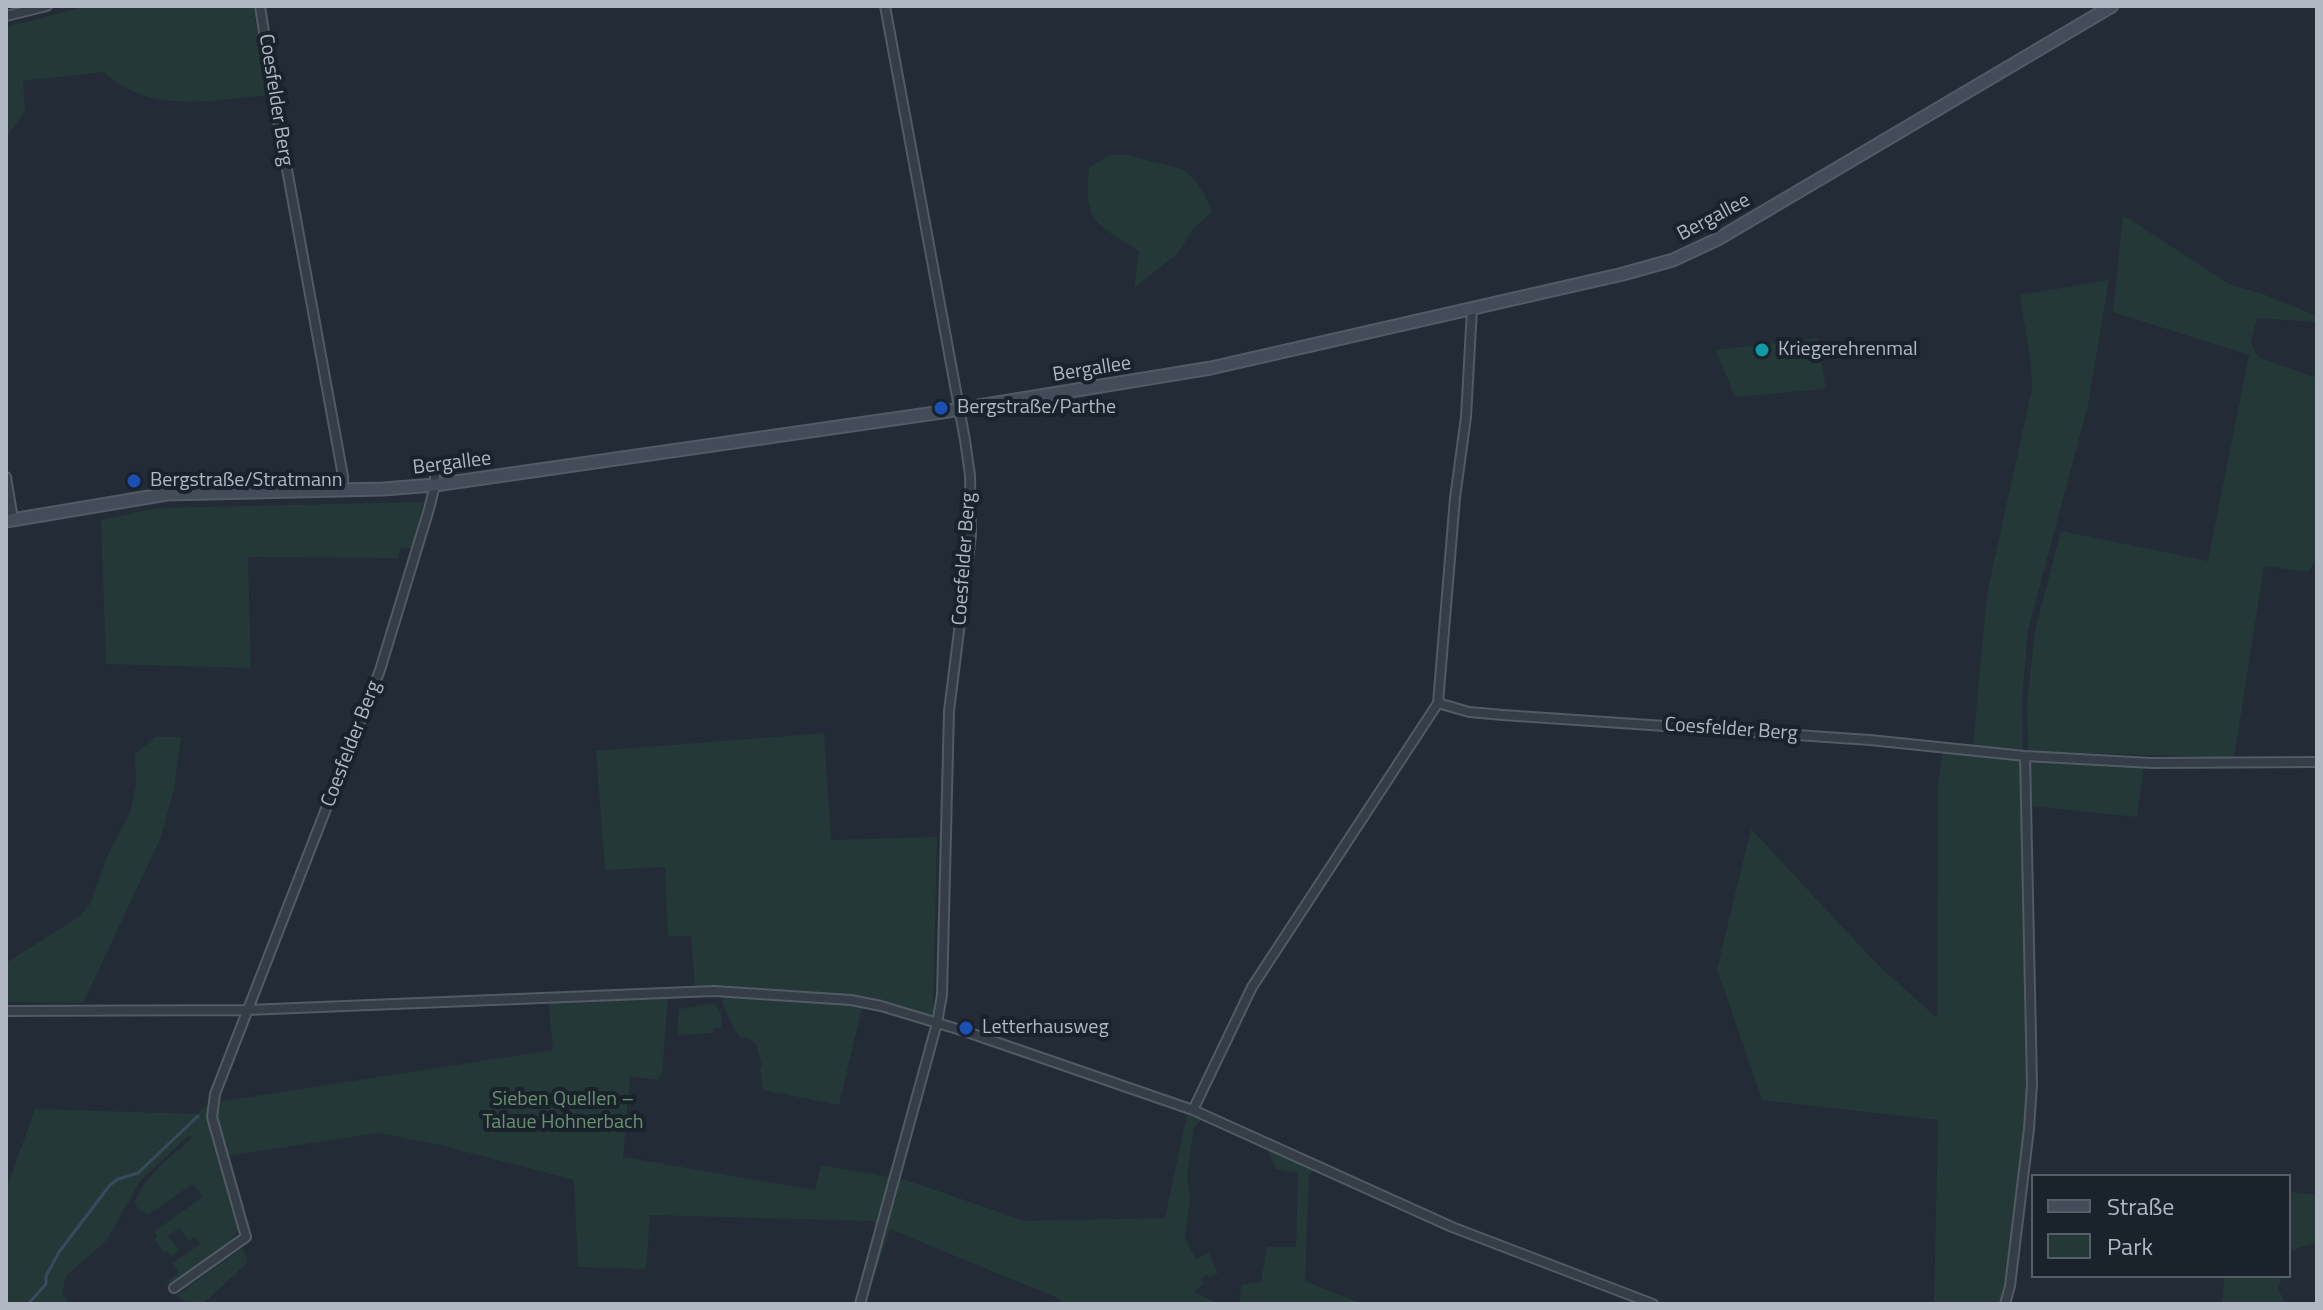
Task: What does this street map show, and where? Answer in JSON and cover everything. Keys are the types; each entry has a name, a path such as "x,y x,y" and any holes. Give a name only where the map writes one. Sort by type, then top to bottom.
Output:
{"street":[{"path":"6,16 47,6"},
{"name":"Coesfelder Berg","path":"260,6 343,490"},
{"name":"Coesfelder Berg","path":"860,1304 942,995 949,711 967,572 972,504 960,410 885,6"},
{"name":"Bergallee","path":"10,520 167,494 435,485 960,410 1211,368 1623,274 1687,254 1718,239 2112,6"},
{"path":"1193,1110 1252,987 1438,703 1455,498 1466,417 1472,309"},
{"name":"Coesfelder Berg","path":"174,1288 246,1237 212,1117 215,1094 380,670 435,485 435,472"},
{"path":"6,477 10,520"},
{"name":"Coesfelder Berg","path":"1438,703 1469,712 1870,740 2025,756 2152,763 2317,762"},
{"path":"2005,1304 2010,1286 2032,1084 2025,756"},
{"path":"6,1011 247,1010 714,991 851,1000 937,1023 1193,1110 1452,1227 1653,1304"}],"green space":[{"path":"87,6 253,6 268,95 182,102 141,94 122,86 104,72 23,81 25,110 6,139 6,27"},
{"path":"1109,155 1127,155 1182,169 1197,183 1212,212 1194,228 1177,254 1134,288 1139,251 1103,227 1091,212 1088,201 1089,168"},
{"path":"2123,215 2229,284 2317,316 2317,322 2257,318 2251,343 2258,357 2317,378 2317,559 2308,572 2264,566 2234,758 2028,751 2027,702 2035,631 2061,531 2208,561 2249,355 2113,312"},
{"path":"2109,280 2088,405 2028,630 2022,698 2023,749 1973,745 1987,594 2032,388 2020,295"},
{"path":"1817,338 1826,389 1735,397 1716,350"},
{"path":"423,502 412,548 400,548 398,558 248,557 251,668 106,664 101,520 157,508"},
{"path":"824,733 831,840 937,837 933,1012 930,1016 848,994 695,988 691,936 668,936 665,867 605,870 596,751"},
{"path":"155,737 181,737 174,789 161,837 83,1003 6,1002 6,963 80,916 90,904 109,852 130,813 136,786 135,754"},
{"path":"1943,751 2023,759 2029,1032 2027,1101 2015,1237 2003,1304 1934,1304 1938,1120 1762,1100 1717,969 1751,829 1877,964 1937,1018 1938,783"},
{"path":"2030,761 2144,766 2137,817 2030,806"},
{"path":"724,996 845,1003 862,1008 839,1105 763,1090 762,1067 756,1044 749,1038 741,1038 734,1029 722,1001"},
{"name":"Sieben Quellen – Talaue Hohnerbach","path":"668,997 662,1075 659,1080 630,1076 623,1157 815,1190 821,1165 906,1180 1025,1221 1165,1218 1187,1114 1201,1120 1194,1127 1187,1176 1190,1199 1185,1239 1196,1259 1209,1253 1218,1273 1201,1279 1204,1283 1194,1292 1219,1304 1062,1304 1062,1300 890,1229 865,1304 886,1228 872,1221 650,1215 646,1269 578,1267 574,1180 432,1143 378,1133 220,1157 239,1226 236,1234 220,1250 169,1285 166,1282 179,1273 172,1264 200,1244 195,1237 189,1241 179,1228 168,1236 179,1251 171,1256 167,1251 164,1253 155,1240 154,1232 202,1197 193,1184 149,1214 138,1210 135,1202 153,1174 194,1136 187,1137 141,1180 106,1241 66,1276 62,1294 71,1304 6,1304 6,1190 35,1109 199,1114 202,1108 223,1101 553,1050 548,1000"},
{"path":"715,1003 722,1017 721,1028 714,1028 714,1033 677,1035 679,1009"},
{"path":"1268,1151 1313,1170 1309,1175 1305,1281 1362,1304 1239,1304 1241,1285 1261,1282 1267,1247 1296,1247 1298,1173 1276,1169"},
{"path":"2291,1192 2317,1195 2317,1242 2291,1253"},
{"path":"243,1248 248,1262 203,1304 188,1304 177,1295"},
{"path":"2225,1278 2281,1278 2278,1289 2286,1304 2222,1304"}],"waterway":[{"path":"28,1304 46,1284 46,1276 59,1252 110,1185 138,1173 198,1116"}],"place":[{"name":"Kriegerehrenmal","path":"1762,350"},
{"name":"Bergstraße/Parthe","path":"941,408"},
{"name":"Bergstraße/Stratmann","path":"134,481"},
{"name":"Letterhausweg","path":"966,1028"}]}
